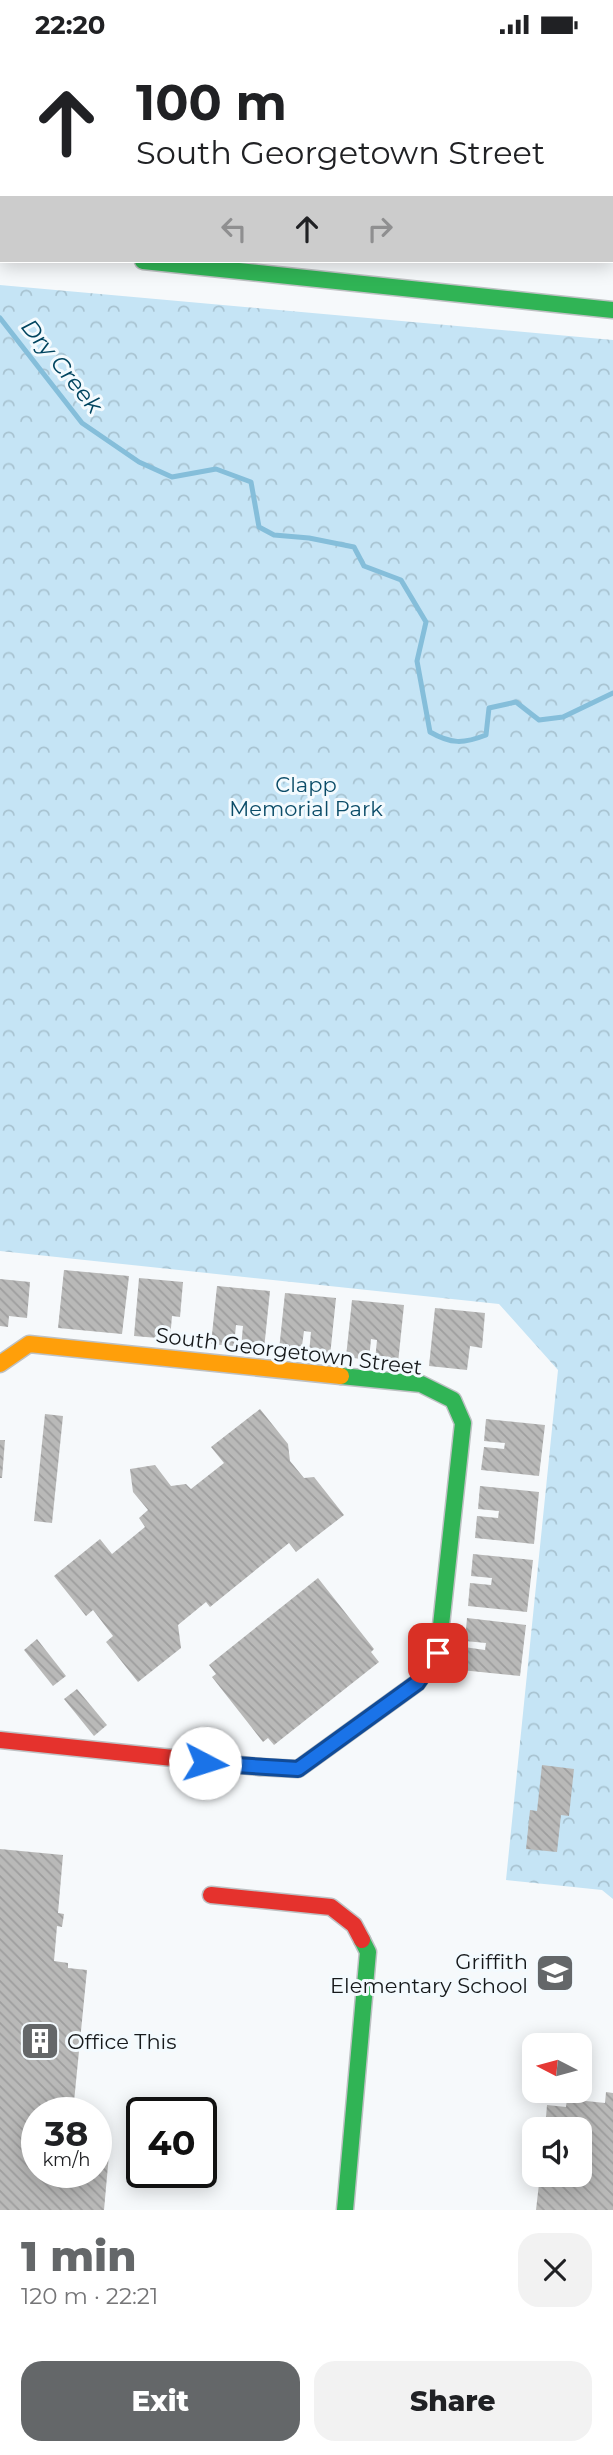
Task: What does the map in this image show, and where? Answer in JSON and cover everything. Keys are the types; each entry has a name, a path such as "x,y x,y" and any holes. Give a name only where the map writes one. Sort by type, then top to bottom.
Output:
{"street":[{"path":"162,263 613,310"},
{"name":"South Georgetown Street","path":"0,1364 29,1344 421,1384 453,1400 463,1423 438,1653 417,1683 298,1769 230,1765 0,1740"},
{"path":"211,1895 331,1907 354,1925 368,1952 345,2210"}],"green space":[{"name":"Clapp Memorial Park","path":"0,285 613,340 613,1899 602,1890 506,1880 558,1370 499,1304 0,1251"}],"building":[{"path":"64,1270 129,1276 122,1334 58,1328"},
{"path":"139,1278 183,1282 180,1317 172,1316 170,1339 134,1336"},
{"path":"0,1279 30,1282 27,1318 9,1316 8,1327 0,1326"},
{"path":"217,1286 270,1291 264,1349 241,1347 243,1326 236,1325 234,1346 211,1344"},
{"path":"285,1293 336,1298 330,1356 309,1353 311,1332 304,1331 301,1353 279,1350"},
{"path":"352,1300 404,1305 398,1363 375,1361 377,1340 371,1339 369,1360 346,1357"},
{"path":"435,1308 485,1313 482,1348 470,1346 467,1370 429,1366"},
{"path":"260,1409 288,1444 290,1461 304,1478 314,1477 344,1515 296,1552 289,1543 210,1607 206,1602 178,1625 181,1648 138,1682 106,1642 113,1636 93,1610 86,1616 54,1576 100,1539 112,1554 145,1527 139,1518 148,1510 133,1492 130,1469 155,1465 171,1486 186,1484 191,1489 224,1463 211,1447"},
{"path":"45,1414 63,1416 52,1523 34,1521"},
{"path":"486,1419 545,1425 539,1476 481,1470 484,1447 504,1449 505,1443 484,1441"},
{"path":"0,1440 5,1440 2,1478 0,1478"},
{"path":"480,1486 539,1492 534,1544 475,1538 477,1516 498,1518 499,1511 478,1509"},
{"path":"473,1554 533,1560 527,1612 468,1606 470,1583 491,1585 492,1578 471,1576"},
{"path":"318,1578 374,1649 371,1652 379,1662 274,1745 268,1738 263,1742 212,1677 216,1674 209,1665"},
{"path":"467,1618 526,1625 520,1676 461,1670 464,1647 485,1650 486,1643 465,1641"},
{"path":"37,1639 66,1676 53,1686 24,1650"},
{"path":"77,1689 107,1725 94,1736 64,1699"},
{"path":"542,1765 574,1769 569,1816 561,1815 557,1852 526,1849 530,1810 537,1811"},
{"name":"Office This","path":"0,1849 63,1855 58,1913 64,1914 62,1927 57,1926 54,1961 68,1963 68,1968 87,1970 74,2097 21,2097 21,2188 106,2188 104,2210 0,2210"},
{"path":"606,2092 613,2093 613,2210 536,2210 539,2187 592,2187 592,2117 546,2117 547,2105 566,2107 566,2103 605,2103"}],"waterway":[{"name":"Dry Creek","path":"0,318 82,423 139,462 172,477 216,469 251,482 259,527 274,535 309,538 354,547 364,566 401,580 426,622 417,661 430,732 451,741 470,740 486,735 489,708 516,702 539,720 563,717 613,693"}],"traffic: fast":[{"path":"162,263 613,310"},
{"path":"260,1767 298,1769 417,1683 438,1653 463,1423 453,1400 421,1384 341,1376"},
{"path":"345,2210 368,1952 362,1940"}],"traffic: slow":[{"path":"0,1364 29,1344 341,1376"}],"traffic: jam":[{"path":"0,1740 260,1767"},
{"path":"211,1895 331,1907 354,1925 362,1940"}],"place":[{"name":"Griffith Elementary School","path":"555,1973"},
{"name":"Office This","path":"40,2041"}],"route":[{"path":"205,1763 298,1769 417,1683 438,1653"}]}
